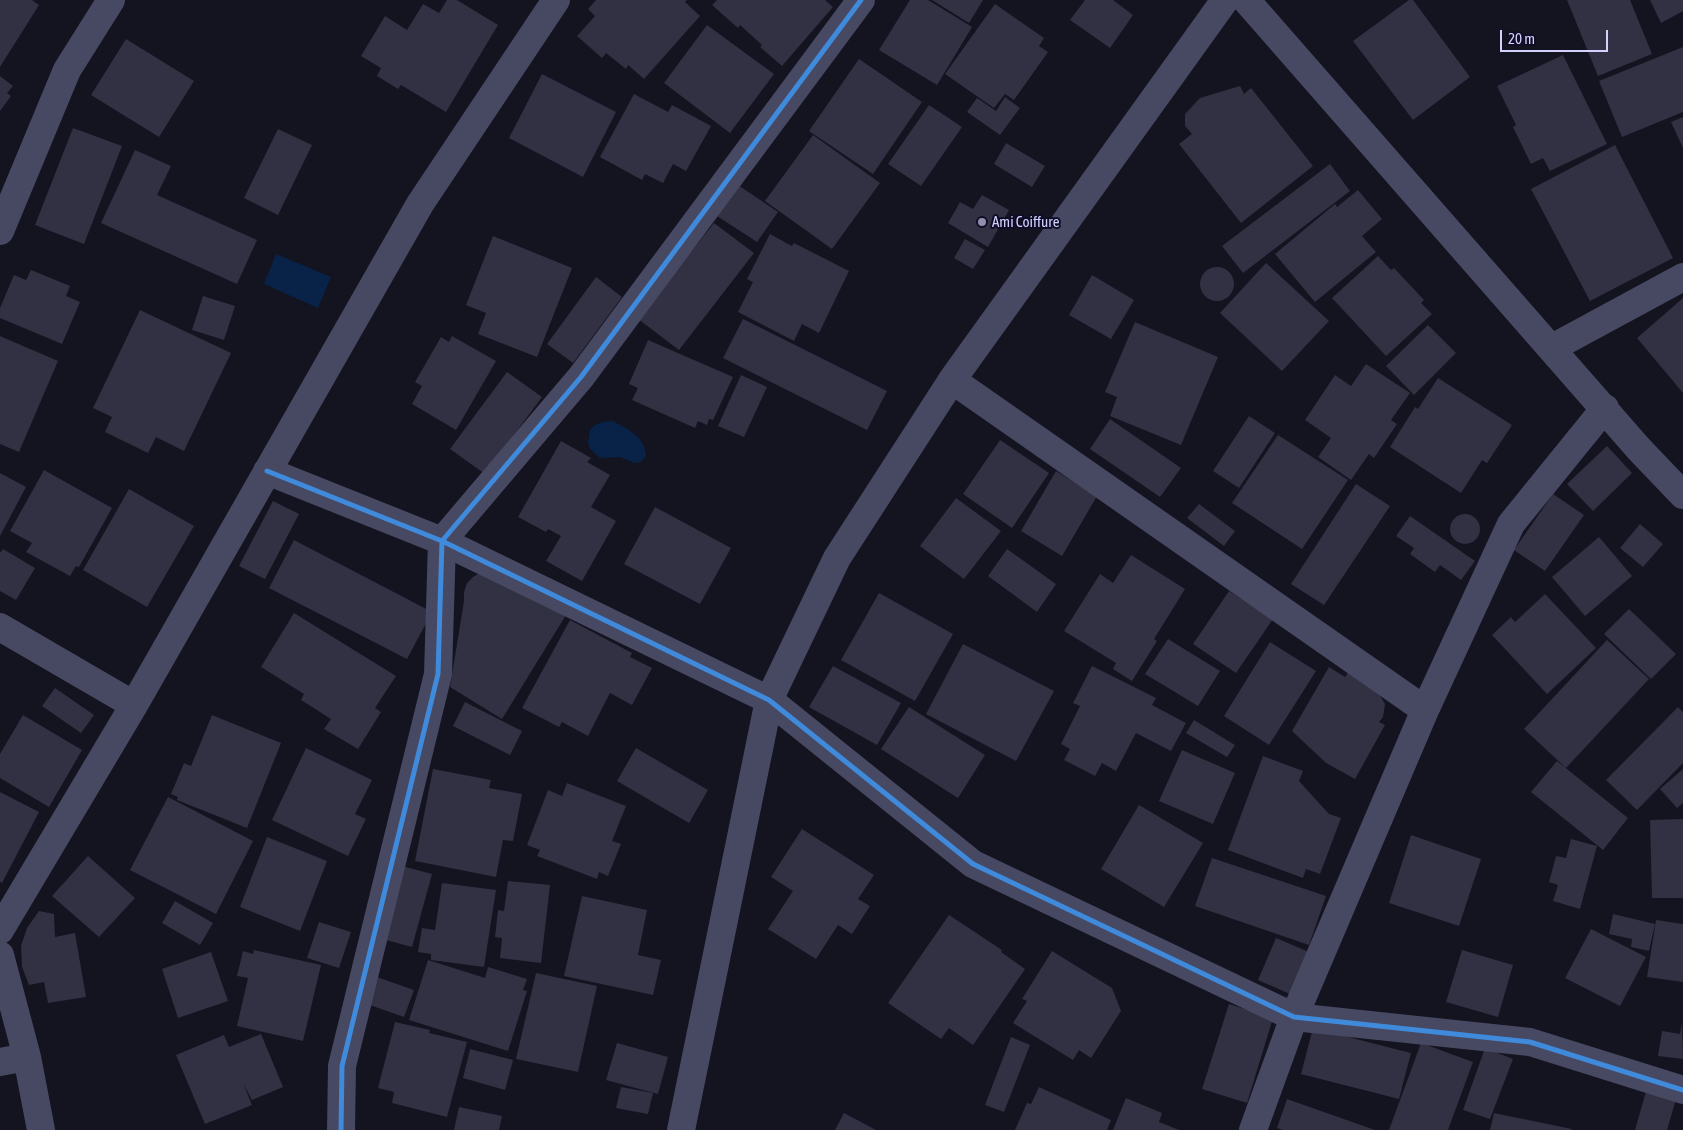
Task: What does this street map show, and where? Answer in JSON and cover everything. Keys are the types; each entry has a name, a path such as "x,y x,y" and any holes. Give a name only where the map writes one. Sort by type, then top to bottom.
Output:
{"street":[{"path":"0,230 67,70 111,0"},
{"path":"0,930 134,706 420,204 556,0"},
{"path":"341,1130 342,1066 438,674 442,541 581,377 861,0"},
{"path":"682,1130 769,700 838,558 952,380 1225,0"},
{"path":"1246,0 1639,449 1683,495"},
{"path":"1552,348 1683,277"},
{"path":"952,380 1425,710"},
{"path":"1253,1130 1294,1017 1425,710 1511,524 1605,408"},
{"path":"268,471 442,541 769,700 973,864 1294,1017 1530,1042 1683,1090"},
{"path":"0,627 134,706"},
{"path":"0,955 27,1057 41,1130"},
{"path":"0,1062 27,1057"}],"water":[{"path":"276,254 331,277 318,308 264,284"},
{"path":"613,421 639,438 644,446 646,456 641,462 634,463 620,457 600,458 590,449 588,443 590,430 595,425"}],"building":[{"path":"0,0 32,0 39,5 0,67"},
{"path":"447,0 457,0 498,25 446,112 401,85 398,89 377,76 381,68 361,56 385,16 407,30 423,4 439,13"},
{"path":"596,0 687,0 685,2 700,16 644,79 628,65 626,69 606,53 602,58 577,36 595,16 588,9"},
{"path":"717,0 825,0 833,7 782,66 760,47 762,45 740,25 738,28 712,5"},
{"path":"910,0 928,0 972,27 937,85 879,50"},
{"path":"932,0 983,0 969,23"},
{"path":"1085,0 1113,0 1133,15 1110,48 1070,20"},
{"path":"1409,0 1413,0 1470,77 1413,120 1353,41"},
{"path":"1567,0 1630,0 1652,54 1598,76"},
{"path":"1650,0 1683,0 1683,11 1661,23"},
{"path":"995,4 1044,38 1039,46 1048,52 1014,100 1005,94 994,108 945,74"},
{"path":"707,25 774,74 730,133 664,83"},
{"path":"126,39 194,81 159,137 91,95"},
{"path":"1683,47 1683,112 1622,137 1599,81"},
{"path":"1563,55 1607,144 1550,171 1543,158 1531,164 1513,127 1516,125 1497,86"},
{"path":"859,59 922,102 873,174 809,131"},
{"path":"542,74 616,112 583,177 509,138"},
{"path":"0,76 13,86 7,93 11,96 0,111"},
{"path":"1240,86 1244,94 1251,88 1313,166 1241,223 1179,144 1192,134 1185,126 1185,114 1200,98"},
{"path":"634,94 668,112 672,105 711,126 686,171 673,164 663,183 645,174 642,180 600,157"},
{"path":"1005,97 1020,108 1000,135 967,112 977,98 996,111"},
{"path":"929,105 962,127 921,186 888,164"},
{"path":"1683,117 1683,148 1671,122"},
{"path":"73,128 122,146 84,244 35,225"},
{"path":"278,129 312,145 278,215 244,198"},
{"path":"813,135 880,183 832,249 765,201"},
{"path":"1006,143 1045,166 1032,187 994,164"},
{"path":"1615,145 1673,258 1590,301 1531,189"},
{"path":"135,150 171,166 157,195 257,240 237,284 101,223"},
{"path":"1330,164 1350,191 1243,273 1222,246"},
{"path":"738,185 778,212 757,242 717,216"},
{"path":"1358,190 1382,219 1362,236 1376,252 1315,302 1275,254 1335,204 1337,207"},
{"path":"982,195 1009,210 988,247 948,223 960,202 973,209"},
{"path":"714,223 754,253 679,350 638,319"},
{"path":"770,234 792,246 794,243 849,271 819,333 802,324 794,341 738,312 753,282 747,279"},
{"path":"493,236 572,268 537,357 478,334 486,313 466,305"},
{"path":"965,239 985,250 973,269 954,258"},
{"path":"1378,256 1391,270 1394,268 1424,300 1421,303 1432,314 1386,356 1332,298"},
{"path":"1266,263 1329,321 1282,371 1220,313"},
{"path":"1217,267 1224,268 1229,272 1233,277 1233,291 1229,296 1224,300 1217,301 1210,300 1205,296 1201,291 1200,284 1201,277 1205,272 1210,268"},
{"path":"31,270 70,286 66,296 80,302 62,344 0,318 0,308 14,275 26,280"},
{"path":"1092,275 1134,300 1111,339 1069,315"},
{"path":"596,277 622,297 573,363 547,344"},
{"path":"203,296 235,306 224,340 192,330"},
{"path":"1683,298 1683,393 1637,338"},
{"path":"140,310 231,353 184,451 156,437 148,453 105,432 112,417 93,408"},
{"path":"743,319 887,391 867,430 723,358"},
{"path":"1135,322 1218,357 1181,445 1110,416 1117,397 1105,392"},
{"path":"1428,325 1456,353 1414,395 1386,366"},
{"path":"0,336 58,361 19,452 0,444"},
{"path":"452,336 496,361 456,430 412,404 422,386 415,382 441,337 449,342"},
{"path":"648,340 733,377 713,420 709,419 707,425 698,421 695,428 632,400 638,388 629,384"},
{"path":"1366,364 1410,393 1391,420 1397,424 1374,458 1369,454 1351,480 1318,457 1331,438 1305,420 1335,375 1351,386"},
{"path":"507,372 542,397 485,474 450,449"},
{"path":"741,375 767,387 744,437 718,426"},
{"path":"1438,378 1512,425 1487,463 1482,460 1461,493 1390,447 1415,407 1418,409"},
{"path":"1249,416 1275,433 1239,488 1213,471"},
{"path":"1110,419 1181,468 1160,497 1090,449"},
{"path":"1278,435 1348,480 1302,549 1232,503"},
{"path":"1000,440 1049,473 1012,528 963,494"},
{"path":"561,441 591,458 587,462 610,475 591,507 616,521 582,581 546,561 561,536 548,529 546,532 518,517"},
{"path":"1607,446 1632,473 1593,511 1567,484"},
{"path":"44,470 112,508 79,567 76,566 70,576 26,552 32,543 10,531"},
{"path":"1056,471 1097,496 1062,556 1021,531"},
{"path":"0,473 26,487 0,536"},
{"path":"1356,484 1390,506 1324,605 1291,584"},
{"path":"129,489 194,526 147,607 83,570"},
{"path":"1553,494 1584,515 1545,571 1514,550"},
{"path":"956,498 1001,531 964,579 920,546"},
{"path":"273,501 299,514 265,579 239,566"},
{"path":"1199,504 1235,531 1224,546 1187,518"},
{"path":"655,507 731,548 700,604 624,564"},
{"path":"1465,514 1475,519 1480,529 1475,539 1465,544 1455,539 1450,529 1455,519"},
{"path":"1410,516 1475,561 1461,580 1440,565 1435,572 1410,554 1414,548 1396,536"},
{"path":"1640,524 1663,544 1643,567 1620,548"},
{"path":"1599,537 1632,576 1585,616 1552,577"},
{"path":"294,540 432,612 407,659 269,588"},
{"path":"3,549 35,568 16,600 0,591 0,553"},
{"path":"1007,549 1056,584 1037,612 988,576"},
{"path":"1131,555 1185,589 1154,639 1157,641 1132,681 1113,669 1116,663 1064,631 1100,574 1113,583"},
{"path":"481,572 566,615 502,719 450,687 464,592 467,583"},
{"path":"1229,591 1273,619 1236,673 1193,644"},
{"path":"879,593 953,634 915,701 841,660"},
{"path":"1545,594 1596,648 1547,694 1492,635 1511,617 1515,622"},
{"path":"1629,609 1676,654 1651,679 1604,634"},
{"path":"294,613 396,676 375,708 381,712 358,749 324,729 331,719 301,700 304,694 261,667"},
{"path":"570,620 632,653 630,657 652,668 632,705 610,693 588,736 562,722 559,727 522,708"},
{"path":"1168,639 1220,671 1198,706 1145,674"},
{"path":"1607,640 1649,679 1566,768 1524,729"},
{"path":"1270,642 1316,671 1269,745 1224,716"},
{"path":"963,644 1054,691 1016,761 926,714"},
{"path":"833,666 901,703 877,745 809,707"},
{"path":"1092,666 1156,698 1152,705 1186,723 1171,751 1136,733 1116,771 1102,763 1095,776 1064,760 1070,749 1061,744 1080,706 1073,703"},
{"path":"1329,667 1345,677 1350,669 1378,692 1385,704 1383,717 1379,722 1385,725 1355,779 1326,763 1292,731"},
{"path":"55,688 94,715 81,733 42,706"},
{"path":"465,702 522,731 510,755 453,726"},
{"path":"909,707 985,755 958,798 881,749"},
{"path":"1678,707 1683,712 1683,763 1637,810 1606,780"},
{"path":"23,715 82,750 49,807 0,778 0,754"},
{"path":"212,715 281,743 247,828 177,800 178,797 171,794 184,763 191,766"},
{"path":"1194,720 1235,745 1227,757 1186,733"},
{"path":"306,748 372,780 355,814 366,819 348,856 272,820"},
{"path":"636,748 708,790 689,823 617,781"},
{"path":"1182,750 1235,773 1213,824 1159,801"},
{"path":"1263,756 1303,771 1299,781 1329,814 1341,818 1320,874 1306,869 1303,878 1228,850"},
{"path":"1557,761 1628,818 1603,850 1531,792"},
{"path":"433,769 491,780 489,788 522,794 513,841 503,840 496,877 415,861"},
{"path":"1683,769 1683,803 1677,808 1660,789"},
{"path":"567,783 626,806 612,841 621,844 608,876 599,872 597,879 537,856 540,850 527,845 548,790 562,796"},
{"path":"0,792 39,812 2,883 0,882"},
{"path":"168,797 253,841 216,914 130,870"},
{"path":"1139,805 1203,843 1164,907 1101,869"},
{"path":"1683,819 1683,898 1652,898 1650,820"},
{"path":"802,829 874,875 858,899 870,906 852,934 838,925 816,959 768,929 793,891 771,877"},
{"path":"1411,835 1481,859 1459,926 1389,903"},
{"path":"267,837 327,861 300,931 240,907"},
{"path":"1571,839 1597,846 1580,909 1553,901 1558,885 1549,882 1556,856 1566,858"},
{"path":"88,856 135,898 99,937 52,896"},
{"path":"1212,858 1326,896 1309,945 1195,906"},
{"path":"402,866 432,874 412,947 382,939"},
{"path":"508,881 550,885 541,963 500,958 502,938 495,937 498,910 504,911"},
{"path":"442,883 496,890 484,967 431,960 431,954 418,952 422,928 435,930"},
{"path":"582,896 647,910 638,955 661,960 653,995 564,976"},
{"path":"175,901 213,923 200,945 162,923"},
{"path":"39,911 54,914 55,937 75,933 86,997 48,1003 44,982 29,985 22,967 21,946 27,928"},
{"path":"1613,914 1655,924 1649,951 1631,947 1632,939 1609,934"},
{"path":"949,915 1002,950 1001,952 1025,969 973,1045 949,1028 941,1039 888,1003"},
{"path":"1656,920 1683,924 1683,982 1647,977"},
{"path":"319,922 351,932 339,968 307,958"},
{"path":"1591,929 1646,957 1620,1006 1565,978"},
{"path":"1276,938 1309,952 1290,994 1258,980"},
{"path":"254,950 321,965 303,1041 237,1026 248,978 237,976 243,951 253,954"},
{"path":"1462,950 1513,965 1498,1017 1446,1002"},
{"path":"1052,951 1112,988 1121,1011 1091,1058 1079,1050 1073,1060 1013,1023 1027,1001 1022,999"},
{"path":"211,952 228,1001 178,1018 162,969"},
{"path":"428,960 485,978 488,967 527,979 523,990 527,991 508,1051 409,1020"},
{"path":"536,973 597,986 578,1072 516,1059"},
{"path":"374,976 414,990 404,1017 364,1003"},
{"path":"1229,1004 1273,1018 1247,1103 1202,1089"},
{"path":"395,1022 430,1030 429,1033 467,1042 447,1117 392,1103 394,1092 378,1088"},
{"path":"1682,1023 1683,1059 1658,1056 1662,1031 1680,1034"},
{"path":"1313,1028 1411,1053 1399,1099 1301,1074"},
{"path":"261,1034 283,1087 252,1100 243,1083 252,1105 205,1124 176,1055 224,1035 229,1047"},
{"path":"1011,1037 1030,1045 1004,1112 985,1105"},
{"path":"617,1043 668,1057 658,1094 606,1080"},
{"path":"1421,1043 1473,1062 1448,1130 1389,1130"},
{"path":"1485,1048 1513,1059 1490,1119 1463,1110"},
{"path":"470,1049 513,1060 505,1090 463,1078"},
{"path":"621,1087 653,1093 648,1114 616,1108"},
{"path":"1039,1087 1111,1120 1107,1130 1015,1130 1027,1103 1031,1104"},
{"path":"1647,1088 1677,1096 1667,1130 1635,1130"},
{"path":"1126,1098 1162,1113 1159,1122 1179,1130 1113,1130"},
{"path":"1287,1099 1375,1130 1283,1130 1277,1128"},
{"path":"459,1107 502,1116 499,1130 454,1130"},
{"path":"844,1113 876,1130 835,1130"},
{"path":"1494,1113 1572,1129 1490,1130"}],"cycle path":[{"path":"341,1130 342,1066 438,674 442,541 581,377 861,0"},
{"path":"267,471 442,541 769,700 973,864 1294,1017 1530,1042 1683,1090"}],"place":[{"name":"Ami Coiffure","path":"982,222"}]}
